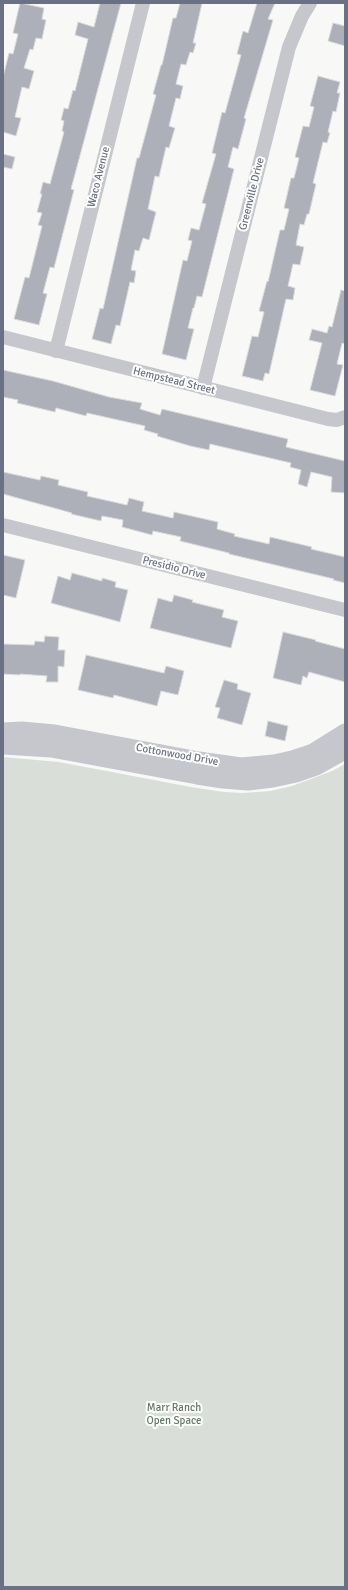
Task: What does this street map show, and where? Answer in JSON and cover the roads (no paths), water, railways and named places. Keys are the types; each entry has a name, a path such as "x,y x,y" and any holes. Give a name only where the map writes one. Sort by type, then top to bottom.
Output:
{"street":[{"name":"Waco Avenue","path":"56,351 143,3"},
{"name":"Greenville Drive","path":"203,388 289,47 302,16 310,3"},
{"name":"Hempstead Street","path":"3,338 328,419 337,420 345,417"},
{"name":"Presidio Drive","path":"3,526 345,610"},
{"name":"Cottonwood Drive","path":"3,731 22,730 55,733 199,760 242,766 274,763 292,759 313,752 345,732"},
{"name":"Cottonwood Drive","path":"3,746 51,749 223,780 248,782 273,780 296,774 316,767 345,751"}],"park label":[{"name":"Marr Ranch Open Space","path":"174,1414"}]}
